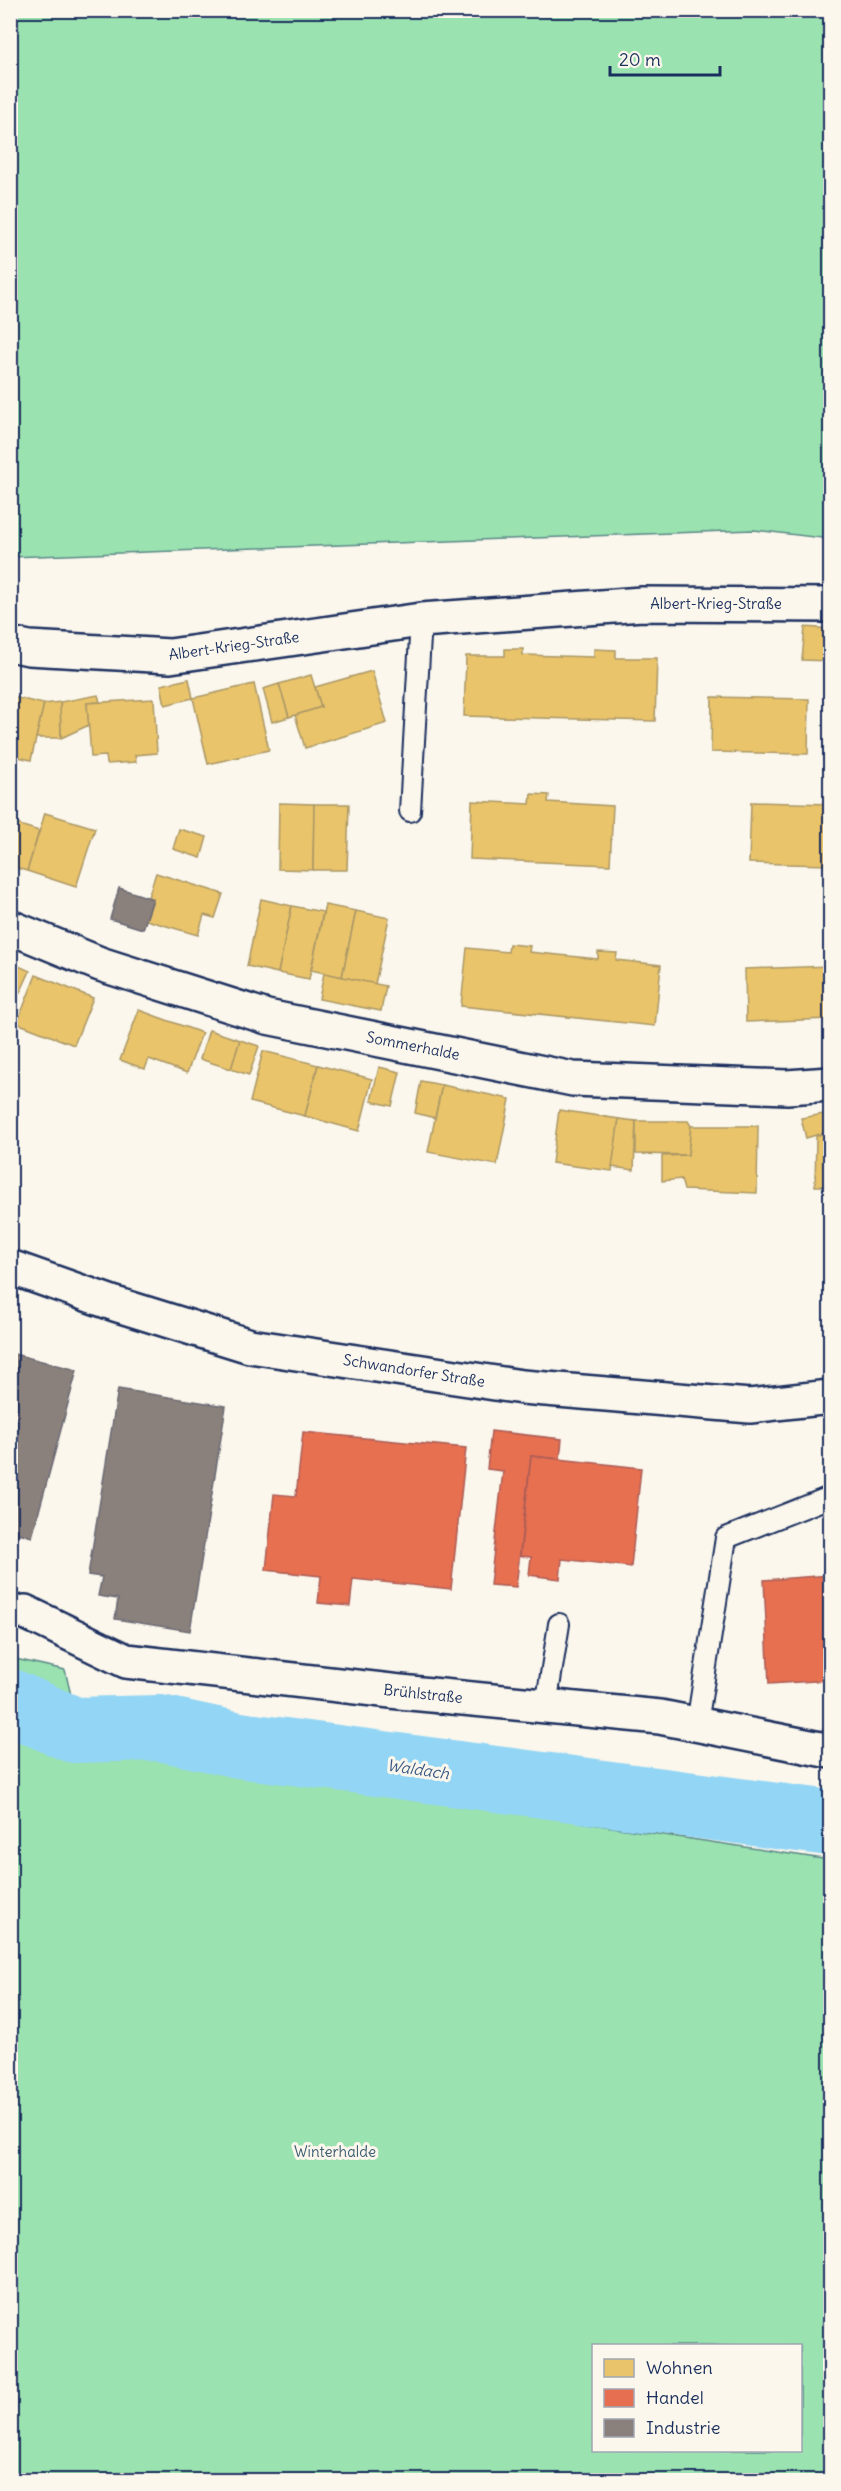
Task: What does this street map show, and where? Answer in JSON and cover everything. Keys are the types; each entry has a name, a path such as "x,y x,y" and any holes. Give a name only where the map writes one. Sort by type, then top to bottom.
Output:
{"street":[{"name":"Albert-Krieg-Straße","path":"10,644 29,648 170,656 421,620 642,604 831,605"},
{"name":"Sommerhalde","path":"10,927 100,964 267,1017 573,1079 788,1087 831,1084"},
{"name":"Schwandorfer Straße","path":"10,1267 115,1304 250,1346 522,1387 750,1406 831,1397"},
{"name":"Brühlstraße","path":"25,1612 126,1661 660,1717 831,1751"}],"lane":[{"path":"410,811 421,620"},
{"path":"697,1724 726,1538 831,1497"},
{"path":"546,1706 559,1624"}],"green space":[{"path":"10,11 830,11 830,539 754,530 11,557"},
{"name":"Winterhalde","path":"11,1658 65,1670 84,1750 153,1752 598,1825 830,1860 830,2480 11,2480"}],"building: Wohnen":[{"path":"805,627 830,629 830,661 802,660"},
{"path":"505,649 523,649 523,655 594,657 594,649 616,650 616,658 657,658 655,721 464,716 466,656 505,656"},
{"path":"372,671 387,723 305,748 295,715 321,707 315,687"},
{"path":"311,675 321,707 289,717 279,684"},
{"path":"189,679 193,698 165,705 161,685"},
{"path":"254,684 269,750 208,764 193,698"},
{"path":"279,684 289,717 272,722 263,689"},
{"path":"98,695 100,702 87,703 89,725 61,738 60,702"},
{"path":"13,697 44,704 31,760 10,755 10,709"},
{"path":"712,697 809,699 808,754 711,752"},
{"path":"154,699 157,753 135,755 136,762 107,764 106,756 91,757 87,703"},
{"path":"60,702 61,738 36,738 44,704"},
{"path":"531,794 549,795 548,802 613,806 610,865 470,859 472,801 530,804"},
{"path":"751,802 830,804 830,865 749,863"},
{"path":"279,803 314,804 313,870 278,869"},
{"path":"314,804 349,804 347,870 313,870"},
{"path":"45,813 95,828 76,887 27,871"},
{"path":"10,822 39,831 27,871 10,866"},
{"path":"179,829 207,837 201,858 173,849"},
{"path":"156,873 223,894 215,918 204,915 198,935 146,920 153,899 148,897"},
{"path":"261,899 292,906 278,973 247,966"},
{"path":"325,905 356,911 342,977 311,970"},
{"path":"292,906 323,912 309,979 278,973"},
{"path":"356,911 389,918 375,984 342,977"},
{"path":"509,944 530,946 529,952 598,959 598,952 617,953 616,960 661,965 655,1026 461,1006 467,948 508,952"},
{"path":"10,962 30,971 20,993 10,989"},
{"path":"830,966 830,1019 746,1022 745,969"},
{"path":"324,973 386,986 381,1011 319,999"},
{"path":"36,975 93,998 74,1045 17,1023"},
{"path":"139,1010 202,1033 187,1073 149,1059 145,1069 120,1060"},
{"path":"209,1030 240,1040 231,1069 200,1059"},
{"path":"240,1040 259,1046 249,1075 231,1069"},
{"path":"263,1051 318,1065 305,1116 250,1102"},
{"path":"318,1065 372,1079 359,1131 305,1116"},
{"path":"379,1067 400,1072 392,1106 371,1101"},
{"path":"421,1081 442,1085 435,1118 415,1113"},
{"path":"442,1085 510,1099 497,1165 428,1152"},
{"path":"559,1110 619,1119 612,1171 552,1163"},
{"path":"830,1113 830,1131 806,1138 801,1118"},
{"path":"619,1119 636,1121 634,1170 612,1167"},
{"path":"636,1121 688,1121 691,1126 688,1155 636,1154"},
{"path":"691,1126 758,1126 757,1193 684,1190 681,1179 662,1181 662,1156 688,1155"},
{"path":"830,1131 830,1186 815,1186 816,1136"}],"building: Handel":[{"path":"491,1431 562,1439 560,1459 531,1456 516,1587 490,1585 503,1471 487,1469"},
{"path":"303,1432 466,1448 451,1589 353,1579 350,1606 318,1603 321,1576 266,1570 274,1494 296,1496"},
{"path":"531,1456 641,1468 631,1567 562,1559 560,1579 529,1575 531,1557 520,1556"},
{"path":"830,1575 830,1680 769,1684 764,1580"}],"building: Industrie":[{"path":"119,888 153,899 143,929 110,919"},
{"path":"10,1353 77,1370 32,1537 19,1533 14,1553 10,1552"},
{"path":"118,1389 226,1406 190,1631 115,1619 118,1599 98,1596 102,1577 88,1575"}],"waterway":[{"name":"Waldach","path":"10,1702 74,1730 160,1728 239,1745 830,1823"}]}
